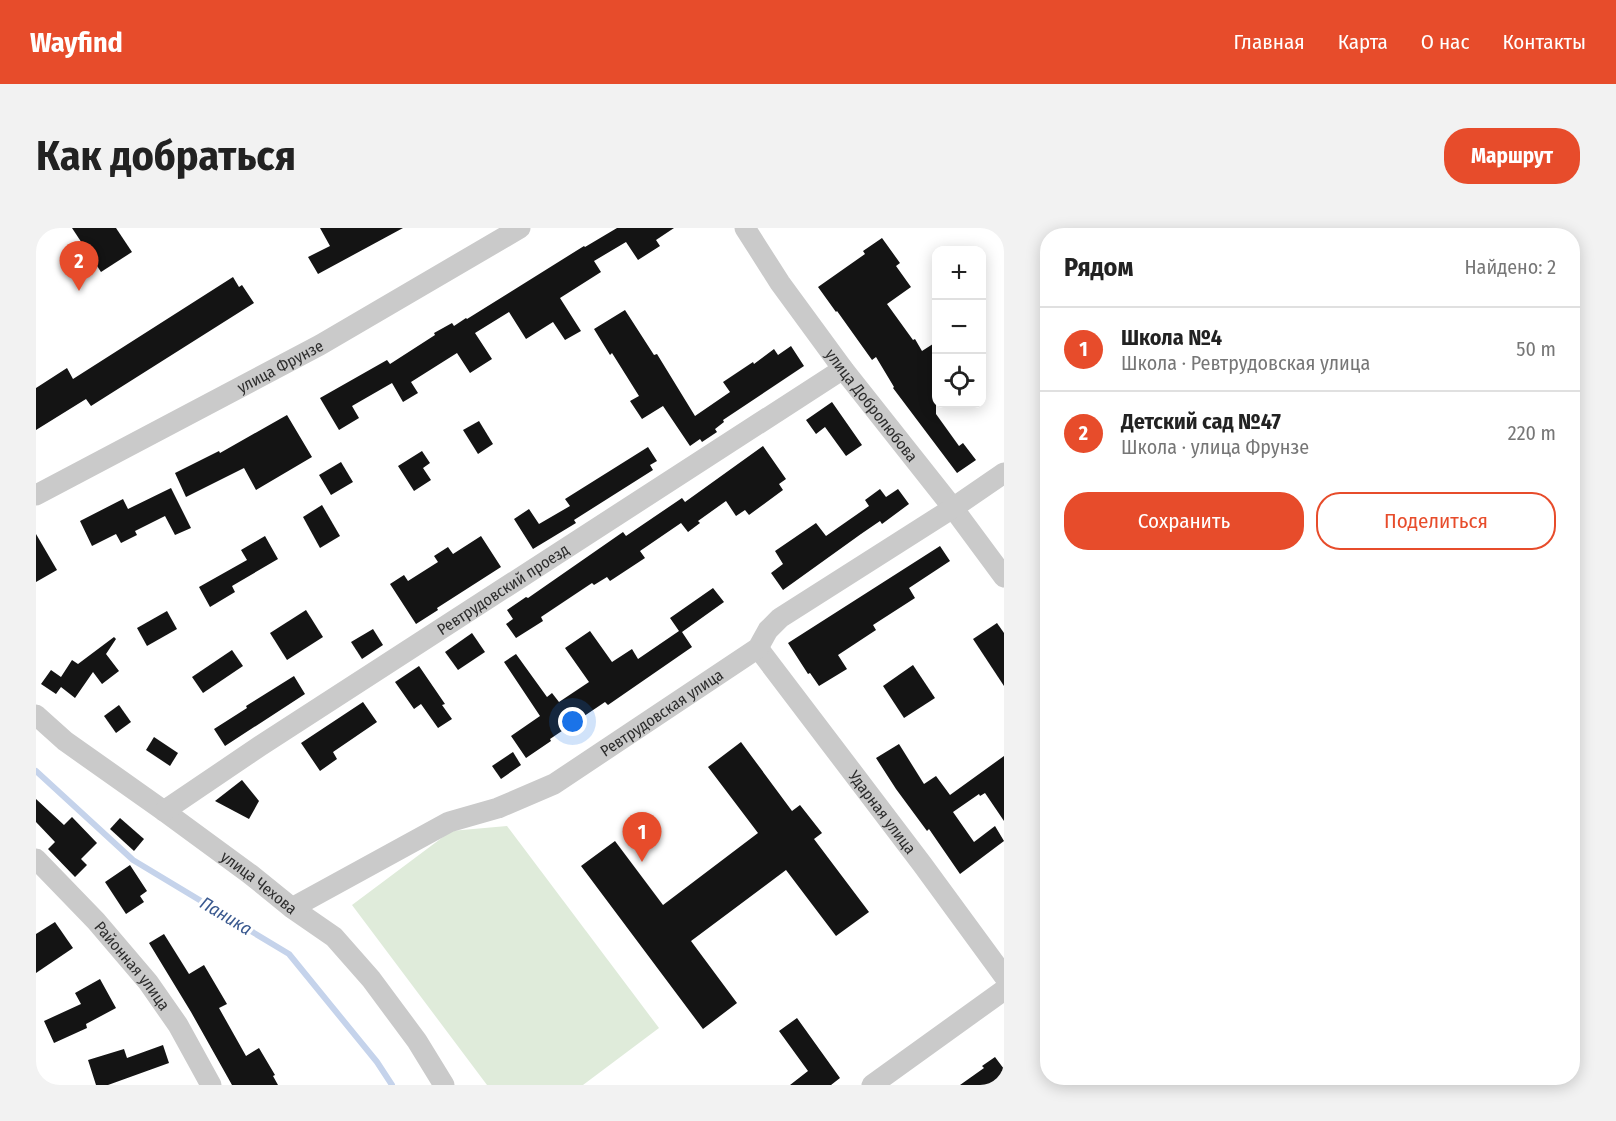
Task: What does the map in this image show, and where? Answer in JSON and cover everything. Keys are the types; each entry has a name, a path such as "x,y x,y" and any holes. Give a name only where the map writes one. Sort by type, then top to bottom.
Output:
{"street":[{"name":"улица Фрунзе","path":"36,495 320,345 520,228"},
{"name":"улица Добролюбова","path":"745,228 780,283 843,369 953,508 1004,577"},
{"name":"Ревтрудовский проезд","path":"164,811 843,369"},
{"name":"Ревтрудовская улица","path":"292,908 449,822 498,808 554,784 758,648 768,630 780,618 1004,473"},
{"name":"Ударная улица","path":"758,648 1004,976"},
{"name":"улица Чехова","path":"36,716 65,741 250,873 292,908 334,937 371,979 417,1041 444,1085"},
{"name":"Районная улица","path":"36,859 96,921 148,982 178,1025 212,1085"},
{"path":"872,1085 1004,990"}],"green space":[{"path":"507,826 659,1028 583,1085 487,1085 352,905 451,831"}],"building":[{"path":"72,228 116,228 132,252 101,272"},
{"path":"320,228 403,228 318,274 308,257 330,246"},
{"path":"617,228 674,228 656,240 660,246 638,260 626,242 594,261 601,272 560,298 581,331 565,340 553,322 526,339 509,312 475,333 492,359 470,373 457,353 411,382 418,393 403,402 392,383 352,406 359,418 339,430 320,398 387,360 390,364 435,335 434,333 452,323 454,326 467,319"},
{"path":"882,238 900,263 896,266 911,287 887,304 922,351 932,345 932,408 936,408 936,414 959,446 963,443 976,460 957,473 893,388 876,357 872,360 818,287 865,254 863,251"},
{"path":"233,277 239,287 242,285 254,303 91,406 86,399 36,430 36,388 67,368 73,379"},
{"path":"625,310 654,355 657,354 695,416 730,392 723,382 774,349 778,355 791,346 804,366 723,420 724,422 715,429 717,432 702,442 700,439 690,446 663,406 642,419 630,401 639,396 594,329"},
{"path":"832,402 862,445 846,456 825,427 816,434 806,420"},
{"path":"287,415 312,457 256,490 244,468 186,497 175,473 219,451 220,453"},
{"path":"479,421 493,444 478,454 463,430"},
{"path":"763,446 786,479 779,484 783,490 749,515 745,510 736,516 726,501 698,521 700,523 688,532 681,523 640,551 645,558 610,581 607,577 594,585 592,583 541,617 543,621 516,638 506,624 513,619 507,610 623,532 626,536 682,498 685,502"},
{"path":"648,447 657,461 650,465 653,470 574,520 576,523 533,549 514,519 529,509 539,524 570,506 565,499"},
{"path":"422,451 430,463 423,468 431,480 414,491 398,466"},
{"path":"341,462 353,482 331,495 319,475"},
{"path":"171,488 191,528 175,535 165,516 135,531 137,535 121,543 116,534 92,546 80,521 123,499 128,509"},
{"path":"880,489 886,497 898,489 909,504 882,524 880,521 783,590 771,573 783,564 775,551 816,523 826,536 869,506 865,500"},
{"path":"322,505 340,536 320,548 303,517"},
{"path":"36,534 57,570 36,582"},
{"path":"265,536 278,559 232,586 235,592 210,607 199,587 247,560 241,550"},
{"path":"481,536 501,567 416,624 390,584 404,575 408,581 438,562 434,556 448,547 453,554"},
{"path":"940,546 950,561 909,588 915,598 873,625 876,630 838,655 847,669 819,686 810,673 808,674 788,643"},
{"path":"713,588 724,602 682,632 692,647 608,705 605,702 526,758 511,736 540,716 504,662 516,654 547,697 552,693 559,702 589,682 565,648 590,631 612,662 632,649 638,659 679,631 670,618"},
{"path":"306,610 323,637 287,660 270,633"},
{"path":"167,611 177,629 147,646 137,628"},
{"path":"997,623 1004,633 1004,686 973,639"},
{"path":"373,629 383,645 362,659 351,642"},
{"path":"472,633 485,652 458,670 445,652"},
{"path":"114,637 116,639 106,654 119,671 102,684 93,672 75,698 61,687 56,694 41,684 51,670 61,677 72,660 78,664"},
{"path":"232,650 243,666 203,693 192,677"},
{"path":"913,665 935,698 904,718 883,686"},
{"path":"419,666 445,704 442,705 452,719 438,728 421,704 414,709 395,682"},
{"path":"294,676 305,694 225,746 214,729"},
{"path":"363,702 377,722 333,752 337,759 320,771 301,743"},
{"path":"119,705 131,722 116,733 104,716"},
{"path":"154,737 178,753 170,766 146,750"},
{"path":"741,742 792,811 800,805 822,833 814,839 869,912 836,936 786,870 691,941 737,1003 703,1029 581,866 615,841 663,905 758,833 708,767"},
{"path":"899,744 924,784 936,776 950,795 1004,756 1004,821 985,793 980,796 979,794 953,812 974,842 995,826 1004,841 960,874 929,829 927,831 896,789 876,758"},
{"path":"513,752 521,765 501,779 492,766"},
{"path":"242,780 259,801 249,819 215,801"},
{"path":"36,799 64,825 72,817 97,843 81,859 87,865 75,877 48,849 55,842 36,822"},
{"path":"120,818 144,839 134,851 110,829"},
{"path":"130,865 147,891 140,896 144,902 126,914 105,882"},
{"path":"55,922 73,948 36,973 36,934"},
{"path":"164,934 189,974 204,965 227,1004 219,1008 246,1056 259,1048 275,1075 273,1076 278,1085 232,1085 149,943"},
{"path":"100,979 116,1008 86,1024 87,1028 54,1043 44,1021 81,1004 75,993"},
{"path":"797,1018 840,1078 831,1085 790,1085 808,1071 779,1031"},
{"path":"163,1045 169,1063 108,1085 96,1085 88,1060 124,1049 127,1058"},
{"path":"995,1057 1004,1069 1004,1085 960,1085 984,1068 982,1066"}],"waterway":[{"name":"Паника","path":"36,771 133,860 289,954 377,1062 392,1085"}],"place":[{"name":"Детский сад №47","path":"79,291"},
{"name":"Школа №4","path":"642,862"}]}
